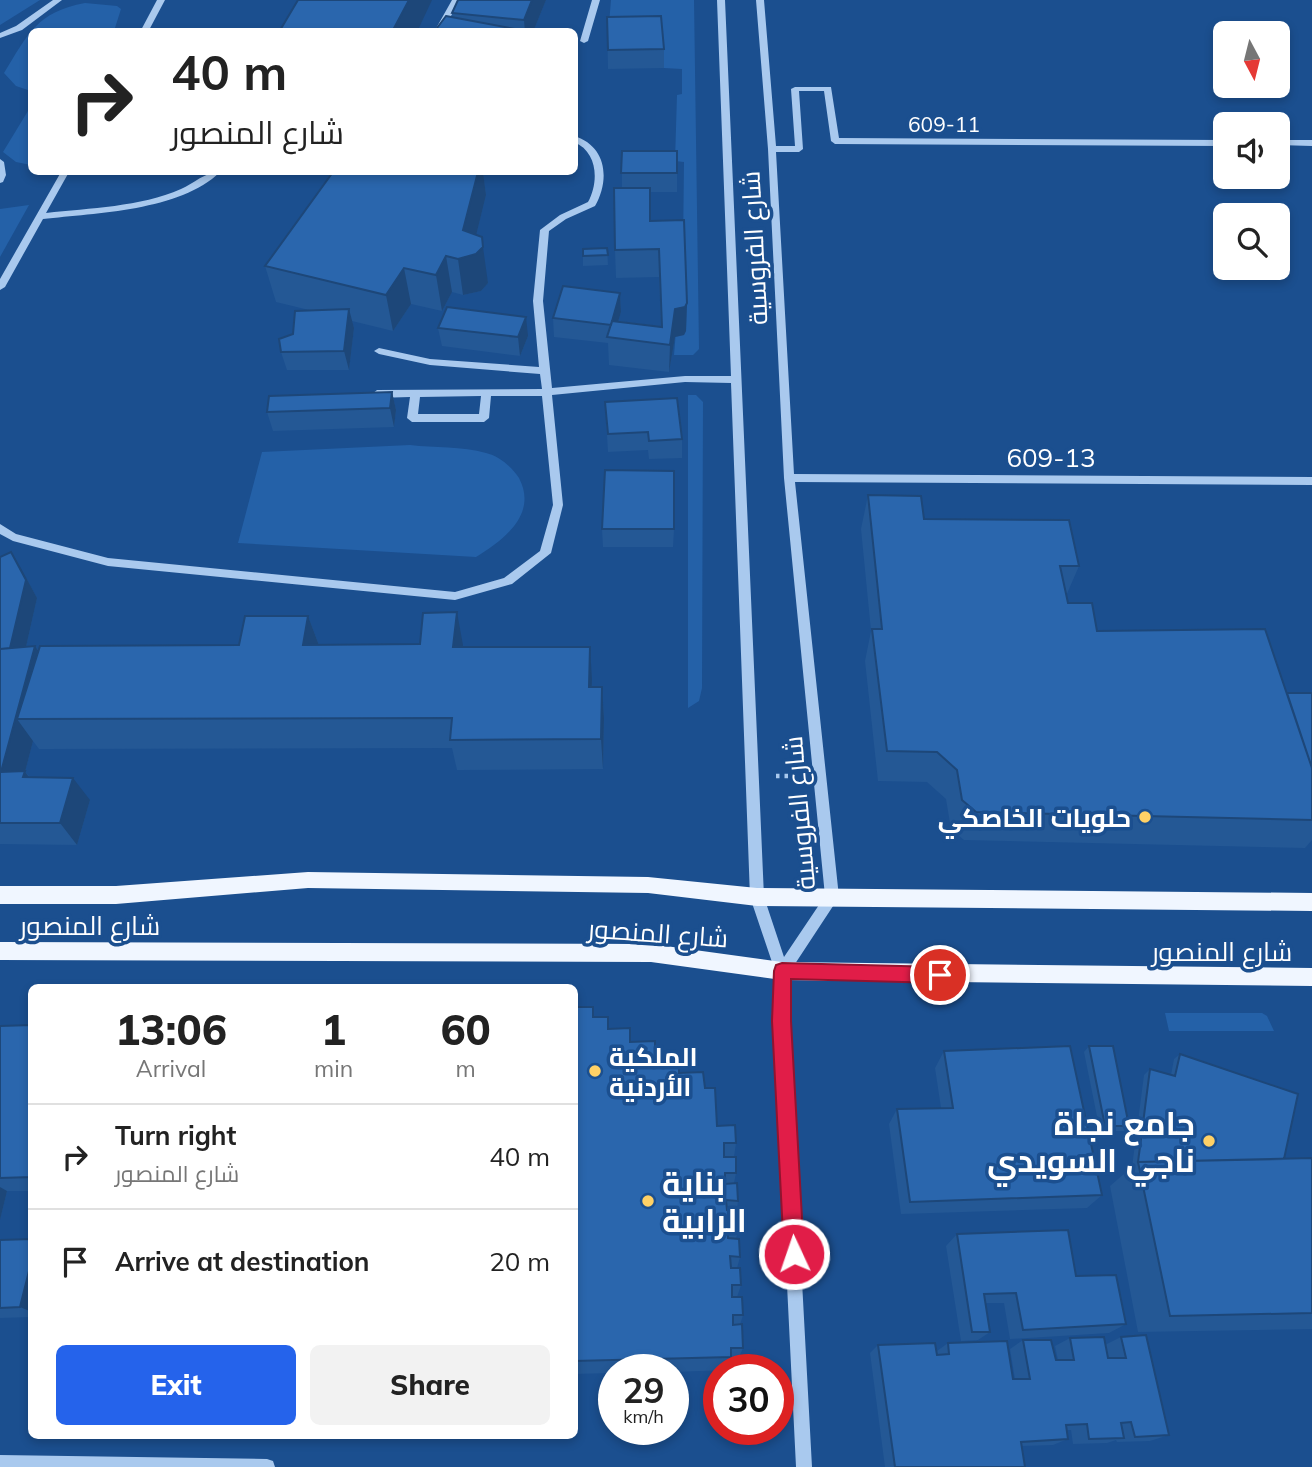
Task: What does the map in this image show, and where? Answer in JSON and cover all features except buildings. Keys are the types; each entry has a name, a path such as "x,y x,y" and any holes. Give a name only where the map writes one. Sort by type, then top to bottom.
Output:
{"main road":[{"name":"شارع المنصور","path":"0,895 116,895 308,880 579,883 648,886 757,897 1312,902"},
{"name":"شارع المنصور","path":"0,951 651,953 782,971 1312,977"}],"street":[{"path":"0,36 19,28 58,0"},
{"path":"146,28 161,0"},
{"path":"440,28 456,0"},
{"path":"584,41 596,0"},
{"name":"شارع الفروسية","path":"721,0 757,897 782,971"},
{"name":"شارع الفروسية","path":"760,0 772,149 789,478 832,897 782,971"},
{"name":"609-11","path":"772,149 799,149 795,89 828,89 835,141 1213,143"},
{"path":"0,528 13,537 108,562 455,596 508,580 545,553 558,505 538,301 545,230 563,217 592,204 600,185 597,158 582,140 578,140"},
{"path":"1290,143 1312,143"},
{"path":"0,162 0,180"},
{"path":"0,287 63,175"},
{"path":"40,217 153,201 206,181 213,175"},
{"path":"379,351 430,362 546,372"},
{"path":"361,394 548,392 685,380 737,380"},
{"path":"416,393 412,418 484,418 486,392"},
{"name":"609-13","path":"789,478 1312,481"},
{"path":"782,971 782,1021 804,1467"},
{"path":"0,1463 267,1467"}],"shaded area":[{"path":"0,0 40,0 0,25"},
{"path":"611,0 694,0 699,349 693,355 674,355 683,248 684,162 675,161 677,95 682,94 682,69 664,68 608,36"},
{"path":"85,3 117,6 121,9 115,28 35,28 55,12"},
{"path":"28,36 28,90 16,86 4,73"},
{"path":"28,111 28,164 16,162 3,152"},
{"path":"29,205 0,257 0,209"},
{"path":"688,395 696,395 703,402 702,688 699,701 688,708"},
{"path":"410,445 477,451 491,454 505,462 519,478 524,491 524,503 515,525 497,543 476,557 238,543 262,452"},
{"path":"1165,1013 1262,1013 1267,1016 1274,1031 1169,1031"}],"place":[{"name":"حلويات الخاصكي","path":"1145,817"},
{"name":"الملكية الأردنية","path":"595,1071"},
{"name":"جامع نجاة ناجي السويدي","path":"1209,1141"},
{"name":"بناية الرابية","path":"648,1201"}],"route":[{"path":"794,1254 782,1021 782,971 940,975"}]}
